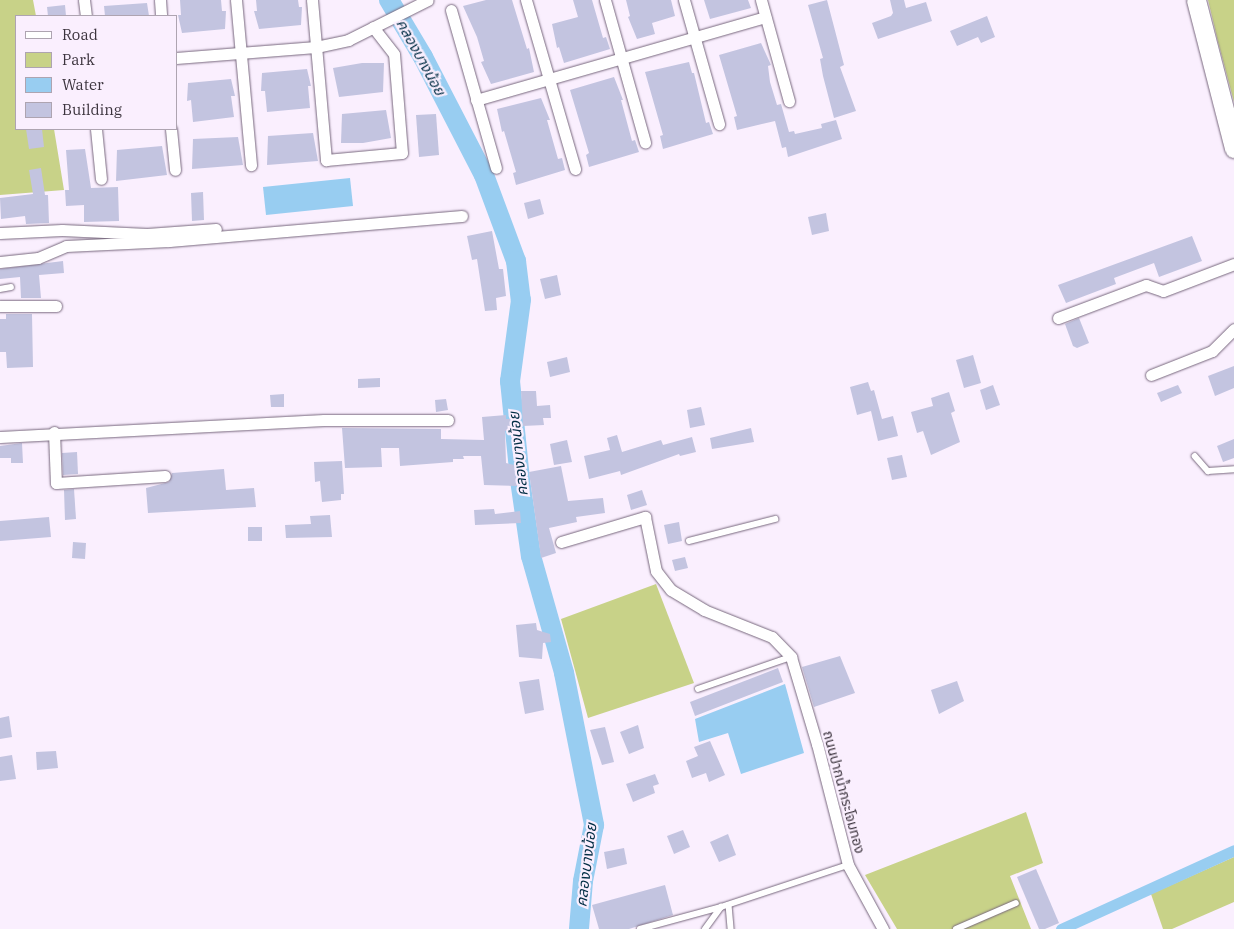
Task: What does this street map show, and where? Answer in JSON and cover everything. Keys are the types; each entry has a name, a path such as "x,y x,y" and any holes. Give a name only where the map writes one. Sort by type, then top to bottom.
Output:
{"main road":[{"path":"1196,0 1234,148"}],"street":[{"path":"84,0 86,15"},
{"path":"160,0 162,15"},
{"path":"236,0 251,165"},
{"path":"312,0 326,160 402,153 394,54 373,27"},
{"path":"178,58 316,47 348,40 428,0"},
{"path":"526,0 574,169"},
{"path":"605,0 646,142"},
{"path":"684,0 719,124"},
{"path":"761,0 789,101"},
{"path":"451,10 496,168"},
{"path":"476,100 765,17"},
{"path":"96,130 101,179"},
{"path":"171,130 175,170"},
{"path":"0,262 38,258 66,246 169,241 462,216"},
{"path":"0,233 62,230 147,234 216,229"},
{"path":"1058,318 1146,285 1163,291 1234,264"},
{"path":"0,306 56,306"},
{"path":"1151,375 1212,351 1234,330"},
{"path":"0,437 54,432 324,420 448,420"},
{"path":"54,432 56,484 165,476"},
{"path":"560,542 645,517 656,571 672,590 704,610 772,638 791,657"},
{"name":"ถนนปากน้ำกระโจมทอง","path":"791,657 817,744 848,865 883,929"}],"lane":[{"path":"0,288 11,287"},
{"path":"1195,456 1208,471 1234,468"},
{"path":"689,541 775,520"},
{"path":"698,689 791,657"},
{"path":"640,929 729,905 848,865"},
{"path":"956,929 1016,903"},
{"path":"729,905 731,929"},
{"path":"705,929 721,907"}],"green space":[{"path":"0,0 33,0 36,15 15,15 15,130 54,130 64,190 0,195"},
{"path":"1208,0 1234,0 1234,102 1218,42"},
{"path":"656,584 694,683 588,718 561,619"},
{"path":"1026,812 1043,863 1010,876 1031,929 897,929 865,875"},
{"path":"1234,857 1234,902 1172,929 1163,929 1151,894"}],"water":[{"path":"350,178 353,206 266,215 263,187"},
{"path":"785,684 804,753 741,774 728,733 699,742 695,719"}],"building":[{"path":"180,0 221,0 222,11 226,11 225,29 182,33 178,15 181,15"},
{"path":"256,0 298,0 299,7 302,7 301,25 259,29 254,11 257,11"},
{"path":"486,0 512,0 527,49 529,48 534,72 491,84 481,62 484,61 477,37 463,6"},
{"path":"573,0 592,0 603,38 606,37 610,49 564,63 559,47 557,48 552,24 578,17"},
{"path":"626,0 671,0 675,16 652,23 655,34 637,39 628,17 630,16"},
{"path":"704,0 748,0 751,8 710,19"},
{"path":"827,0 844,65 840,67 856,111 834,118 823,76 820,59 823,58 808,5"},
{"path":"890,0 904,0 906,8 926,2 932,21 878,39 872,23 891,16 893,13"},
{"path":"147,3 149,15 105,15 104,6"},
{"path":"65,5 66,15 48,15 47,7"},
{"path":"987,16 995,37 981,43 978,37 957,46 950,31"},
{"path":"761,43 771,65 768,66 770,82 777,105 781,104 789,132 794,131 795,134 822,128 821,124 836,120 842,139 788,157 786,147 782,148 775,121 737,130 734,117 737,116 719,55"},
{"path":"689,62 692,73 694,73 706,123 709,122 713,134 663,149 660,136 663,135 645,72"},
{"path":"362,63 384,63 383,92 339,97 333,68"},
{"path":"307,69 311,86 308,86 310,108 267,112 265,91 261,91 262,73"},
{"path":"614,77 623,100 621,100 632,141 635,140 639,152 589,167 586,155 589,153 570,90"},
{"path":"231,79 235,96 231,96 234,117 193,122 191,100 187,101 188,83"},
{"path":"541,98 550,120 547,120 558,159 562,158 565,170 516,185 513,173 516,172 504,131 502,132 497,109"},
{"path":"386,110 391,138 363,143 341,143 342,114"},
{"path":"436,114 439,155 419,157 416,115"},
{"path":"26,130 42,130 44,147 29,149"},
{"path":"313,133 318,161 267,165 268,136"},
{"path":"238,137 243,165 192,169 193,139"},
{"path":"162,146 167,175 116,181 117,150"},
{"path":"85,149 91,188 118,187 119,221 84,222 84,205 66,206 65,190 69,190 66,150"},
{"path":"41,168 45,195 48,195 49,223 26,224 25,216 1,219 0,198 33,194 29,170"},
{"path":"203,192 204,220 192,221 191,193"},
{"path":"540,199 544,214 528,219 524,203"},
{"path":"826,213 829,231 812,235 808,217"},
{"path":"492,231 499,269 503,269 506,296 496,298 497,310 485,311 477,259 472,260 467,236"},
{"path":"1192,236 1202,261 1159,277 1154,263 1114,278 1116,284 1066,303 1058,285"},
{"path":"63,261 64,273 39,275 41,298 21,298 20,277 0,279 0,269"},
{"path":"557,275 561,295 545,299 540,279"},
{"path":"6,314 32,314 33,367 7,368 6,352 0,352 0,319 6,319"},
{"path":"1079,318 1089,343 1077,348 1073,346 1065,324"},
{"path":"973,355 981,383 964,388 956,360"},
{"path":"567,357 570,372 550,377 547,362"},
{"path":"1234,366 1234,388 1215,396 1208,376"},
{"path":"380,378 380,387 358,388 358,379"},
{"path":"868,382 871,391 874,390 882,419 893,416 898,436 878,441 871,411 857,415 850,387"},
{"path":"993,385 1000,405 986,410 980,390"},
{"path":"1178,385 1182,393 1161,402 1157,393"},
{"path":"521,391 536,391 537,406 550,405 551,418 543,418 544,425 523,426"},
{"path":"949,392 955,411 951,413 960,442 931,455 923,431 917,433 911,412 933,406 931,398"},
{"path":"284,394 284,407 271,407 270,395"},
{"path":"446,399 448,410 436,412 435,400"},
{"path":"701,407 705,425 690,428 687,410"},
{"path":"506,415 506,419 510,419 510,431 505,431 506,463 514,465 517,486 484,485 481,456 463,456 464,459 453,459 453,462 400,466 399,448 381,448 382,467 345,468 342,428 441,429 441,439 484,440 482,417"},
{"path":"751,428 754,442 712,449 710,438"},
{"path":"617,435 622,452 661,440 663,445 692,437 696,452 680,456 679,454 621,475 620,471 589,479 584,456 610,450 607,438"},
{"path":"1234,439 1234,458 1223,462 1217,446"},
{"path":"567,440 572,462 554,465 550,444"},
{"path":"22,443 23,463 11,463 11,458 0,458 0,446"},
{"path":"77,452 78,474 63,475 62,453"},
{"path":"902,455 907,477 892,480 887,458"},
{"path":"342,461 344,494 341,494 341,500 322,502 320,481 315,482 314,462"},
{"path":"561,466 568,501 603,498 605,513 576,517 577,522 549,528 556,553 541,558 529,472"},
{"path":"224,469 226,490 254,488 256,507 148,513 146,488 169,482 172,473"},
{"path":"74,489 76,519 65,520 64,490"},
{"path":"642,490 647,505 631,510 627,495"},
{"path":"494,509 495,514 520,511 521,523 475,525 474,510"},
{"path":"330,515 332,537 286,538 285,525 311,524 310,516"},
{"path":"49,517 51,537 0,541 0,521"},
{"path":"679,522 682,541 668,544 664,525"},
{"path":"248,527 262,527 262,541 248,541"},
{"path":"73,542 86,543 85,559 72,558"},
{"path":"685,557 688,568 675,571 672,560"},
{"path":"536,623 537,630 550,634 551,642 543,643 542,659 519,657 516,625"},
{"path":"840,656 855,693 814,707 802,667"},
{"path":"778,668 783,682 695,716 690,702"},
{"path":"539,679 544,710 525,714 519,682"},
{"path":"957,681 964,701 939,714 931,690"},
{"path":"9,716 12,737 0,739 0,718"},
{"path":"638,725 644,748 629,754 620,732"},
{"path":"605,727 614,762 602,765 590,730"},
{"path":"710,741 725,775 709,782 706,773 692,778 686,761 698,756 694,747"},
{"path":"56,751 58,768 37,770 36,752"},
{"path":"12,755 16,779 0,781 0,757"},
{"path":"655,774 659,784 653,786 655,793 633,802 626,784"},
{"path":"683,830 690,847 674,854 667,836"},
{"path":"728,834 736,855 719,862 710,842"},
{"path":"624,848 627,864 607,869 604,852"},
{"path":"1036,869 1059,923 1045,929 1039,929 1017,877"},
{"path":"665,885 673,915 629,929 599,929 592,905"}],"waterway":[{"name":"คลองบางน้อย","path":"389,0 423,57 484,175 516,261 521,300 510,381 520,480 531,556 564,673 594,825 583,881 579,929"},
{"path":"1061,929 1234,850"}]}
